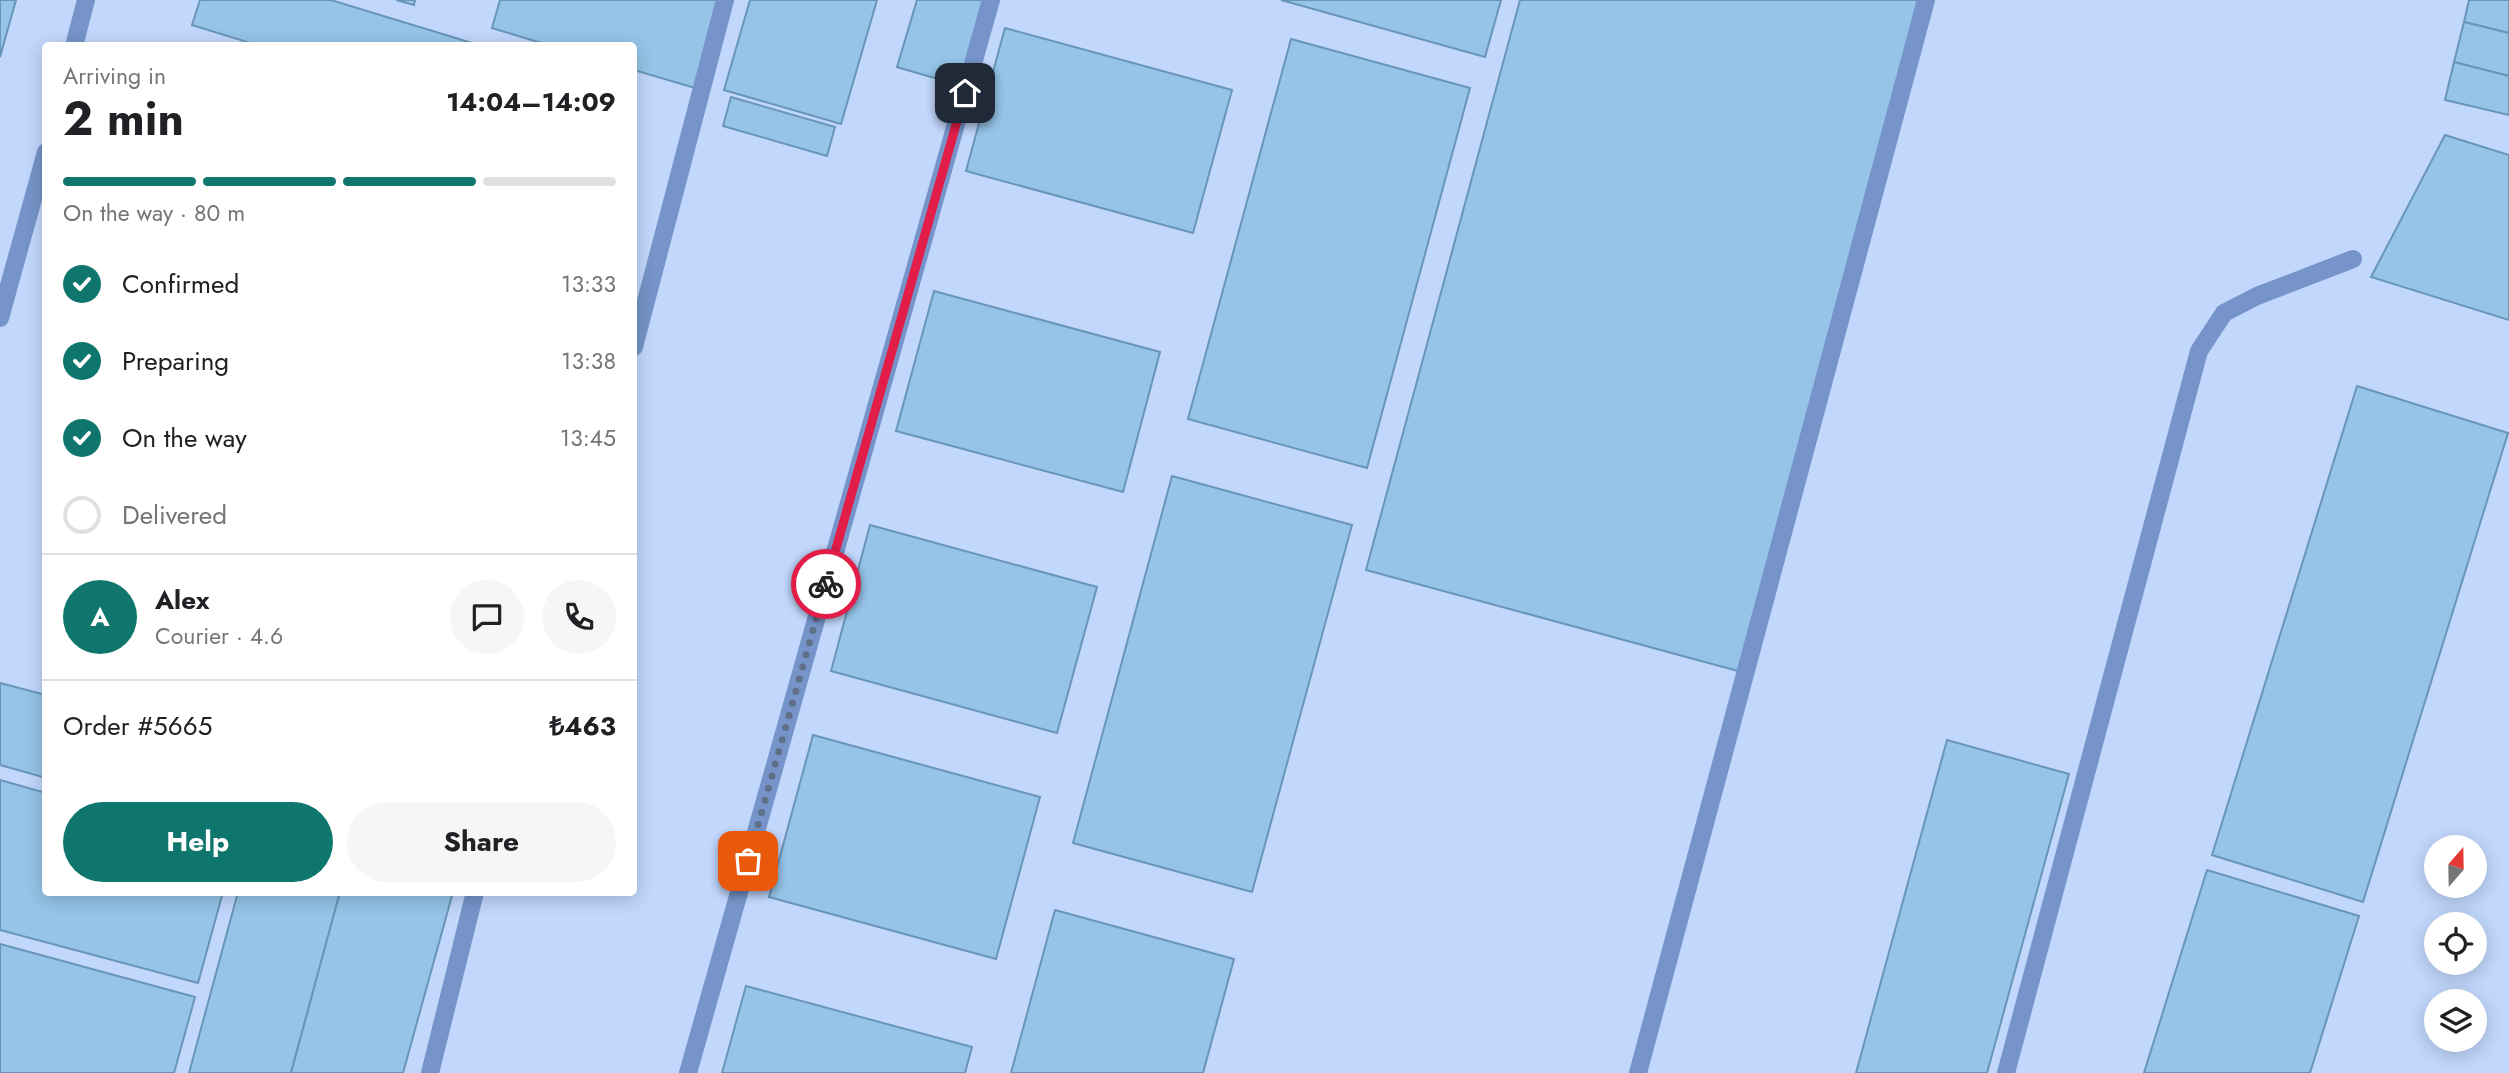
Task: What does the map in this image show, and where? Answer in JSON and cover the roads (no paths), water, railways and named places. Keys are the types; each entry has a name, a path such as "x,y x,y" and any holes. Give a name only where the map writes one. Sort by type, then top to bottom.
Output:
{"street":[{"path":"76,42 86,0"},
{"path":"637,336 725,0"},
{"path":"688,1073 991,0"},
{"path":"1638,1073 1926,0"},
{"path":"0,318 42,166"},
{"path":"2006,1073 2199,351 2224,313 2257,296 2353,259"},
{"path":"430,1073 474,896"}]}
